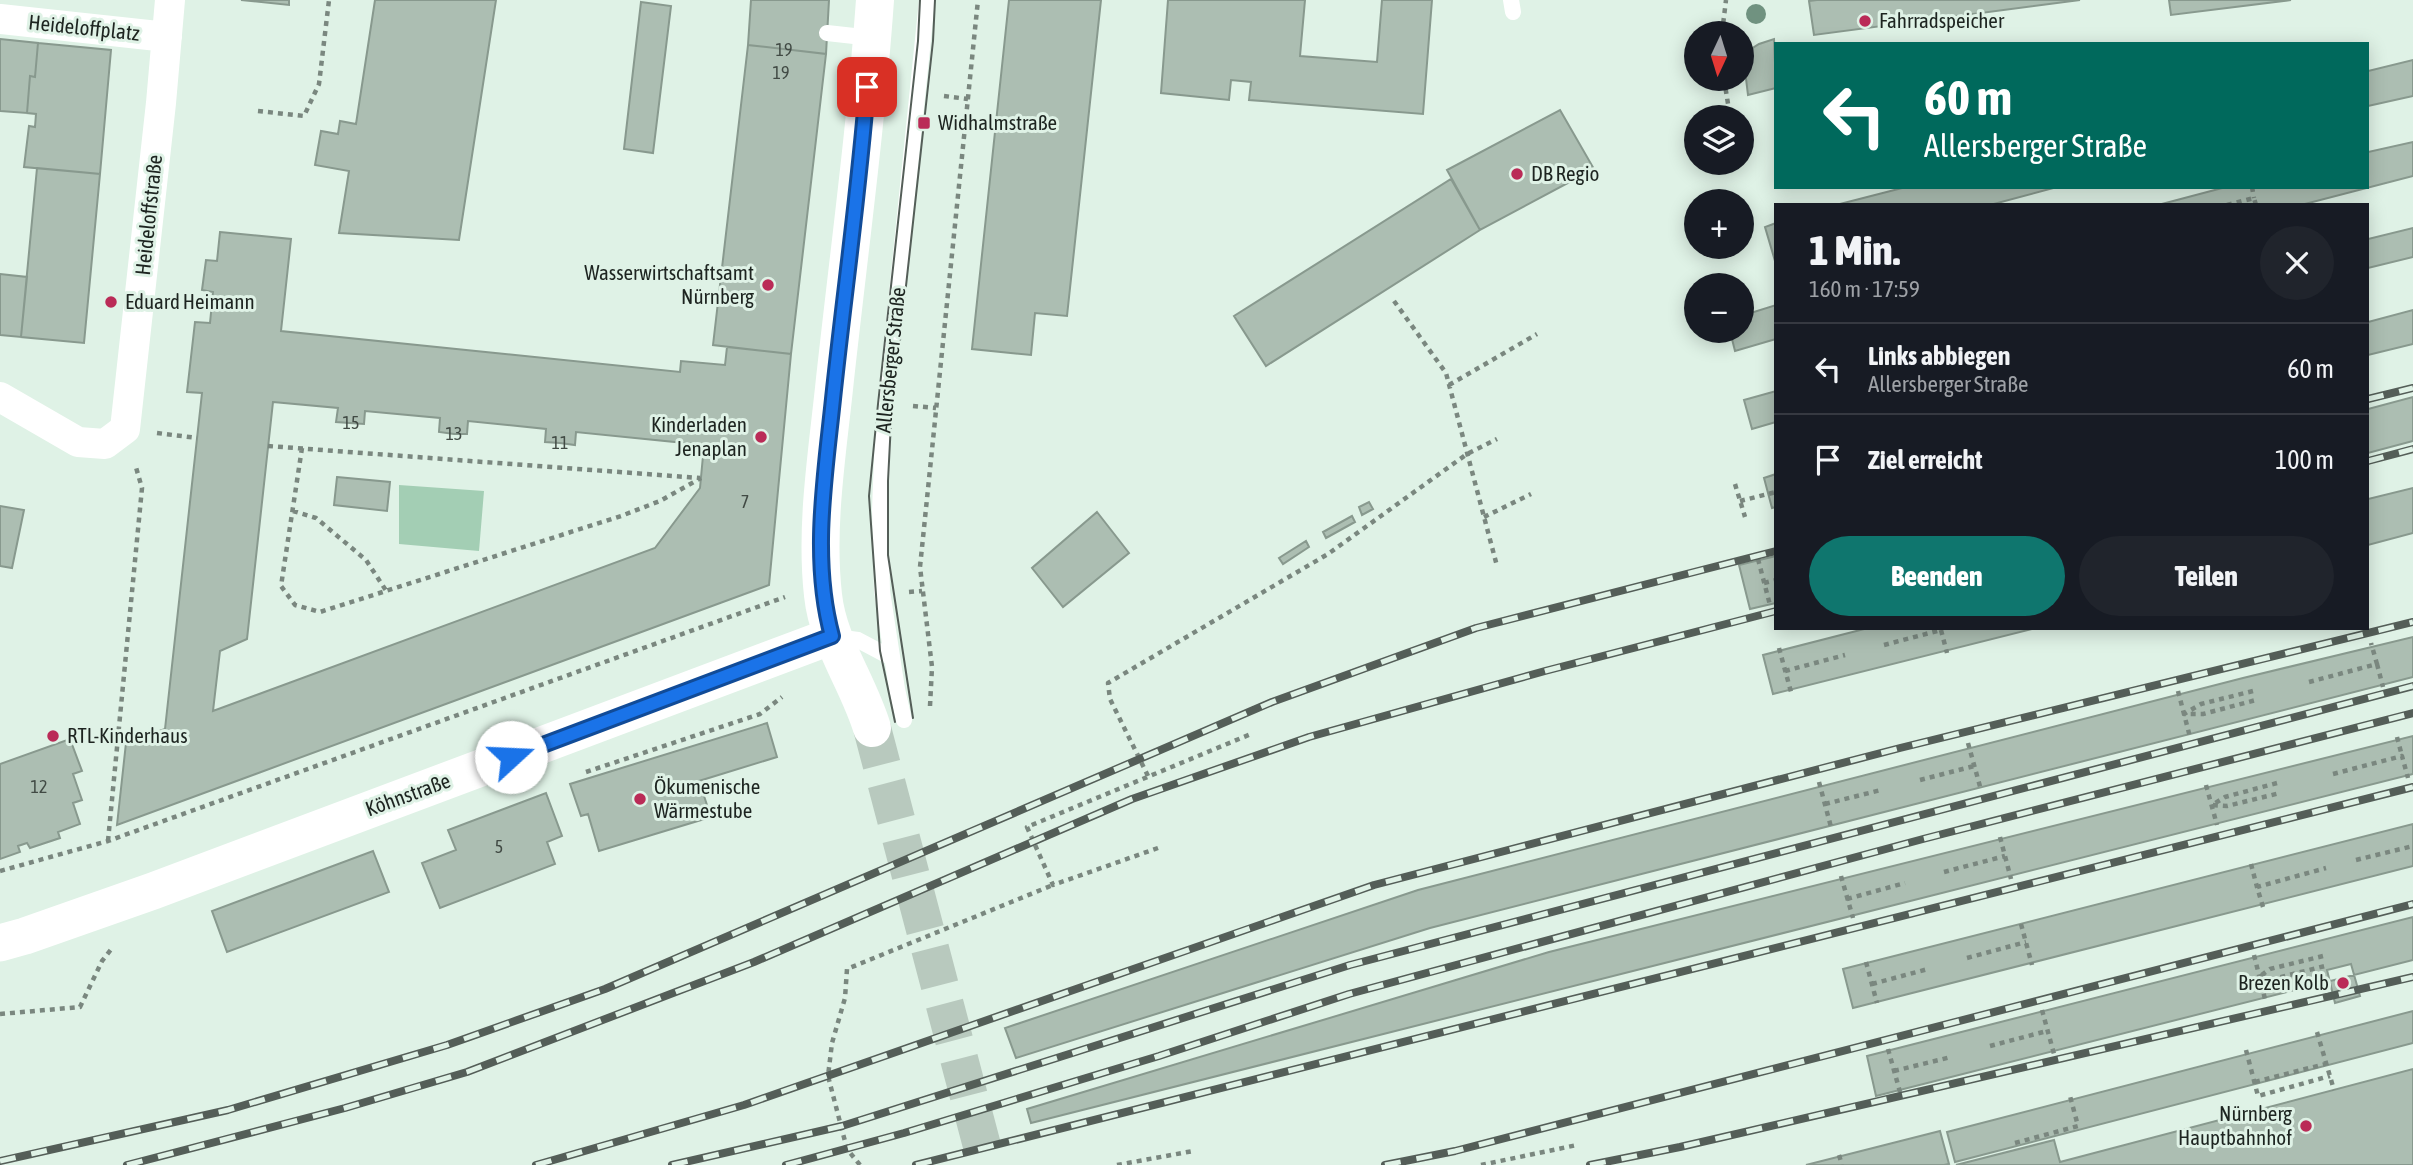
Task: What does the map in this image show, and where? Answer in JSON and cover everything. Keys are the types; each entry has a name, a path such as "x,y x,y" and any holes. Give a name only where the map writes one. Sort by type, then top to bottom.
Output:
{"main road":[{"path":"875,0 861,161 825,475 821,554 823,595 832,636 865,705 888,724"}],"street":[{"name":"Heideloffstraße","path":"125,429 170,0"},
{"name":"Heideloffplatz","path":"0,19 167,37"},
{"path":"0,397 78,442 105,444 125,429"},
{"name":"Köhnstraße","path":"0,943 153,891 832,636"}],"lane":[{"name":"Allersberger Straße","path":"888,724 892,658 882,591 880,510 883,430 927,0"},
{"path":"827,33 872,38"},
{"path":"832,636 858,640 892,658"}],"path":[{"path":"258,111 304,116 319,83 329,0"},
{"path":"930,714 932,667 920,567 978,0"},
{"path":"1723,21 1726,0"},
{"path":"955,98 968,99"},
{"path":"2252,189 2255,203"},
{"path":"2235,203 2254,198"},
{"path":"1394,301 1446,373 1497,566"},
{"path":"1449,386 1536,334"},
{"path":"916,406 936,408"},
{"path":"108,841 142,488 125,429"},
{"path":"1148,776 1110,699 1108,683 1328,554 1467,454 1497,439"},
{"path":"268,446 302,448 701,478 660,501 621,516 320,612 295,605 281,586 302,448"},
{"path":"1735,484 1745,517"},
{"path":"1740,501 1774,492"},
{"path":"1484,517 1531,494"},
{"path":"293,511 316,518 366,559 387,592"},
{"path":"1758,559 1770,605"},
{"path":"1764,583 1774,580"},
{"path":"0,871 108,841 785,597 823,595"},
{"path":"1884,645 1937,630"},
{"path":"1941,630 1947,653"},
{"path":"2371,643 2383,687"},
{"path":"1779,648 1791,692"},
{"path":"1785,671 1845,655"},
{"path":"2309,682 2377,664"},
{"path":"582,773 760,714 790,691"},
{"path":"2178,691 2190,737"},
{"path":"2184,714 2201,704 2253,691"},
{"path":"2184,714 2203,714 2256,701"},
{"path":"1053,885 1027,827 1251,734"},
{"path":"2397,737 2408,778"},
{"path":"1968,743 1981,790"},
{"path":"2333,774 2402,756"},
{"path":"1920,780 1974,766"},
{"path":"1819,782 1831,827"},
{"path":"2211,805 2225,797 2277,783"},
{"path":"2206,785 2217,825"},
{"path":"1825,804 1881,790"},
{"path":"2211,805 2227,806 2280,793"},
{"path":"2000,837 2011,879"},
{"path":"2356,860 2413,846"},
{"path":"860,1165 848,1149 828,1076 832,1043 845,998 847,969 1053,885 1158,848"},
{"path":"1944,872 2005,856"},
{"path":"2252,864 2263,907"},
{"path":"2257,887 2326,868"},
{"path":"1841,876 1853,918"},
{"path":"1847,899 1905,883"},
{"path":"2021,924 2032,965"},
{"path":"1967,958 2026,942"},
{"path":"0,1013 80,1007 102,961 115,944"},
{"path":"2254,955 2265,999"},
{"path":"2259,978 2270,970 2323,956"},
{"path":"1866,962 1877,1003"},
{"path":"2259,978 2273,979 2325,966"},
{"path":"1872,984 1928,969"},
{"path":"2042,1010 2054,1054"},
{"path":"1990,1046 2047,1031"},
{"path":"2317,1032 2334,1090"},
{"path":"1888,1049 1900,1092"},
{"path":"2246,1050 2258,1096 2330,1076"},
{"path":"1894,1071 1951,1057"},
{"path":"2255,1082 2325,1064"},
{"path":"2015,1143 2078,1126 2070,1096"},
{"path":"1481,1165 1577,1144"},
{"path":"1117,1165 1193,1151"},
{"path":"1839,1155 1842,1165"}],"green space":[{"path":"399,485 484,491 479,551 399,544"}],"building":[{"path":"241,0 289,0 289,5"},
{"path":"375,0 496,0 459,240 339,233 349,171 315,165 321,131 338,134 340,121 356,124"},
{"path":"751,0 829,0 826,54 748,45"},
{"path":"1009,0 1101,0 1067,316 1035,313 1031,355 972,349"},
{"path":"1168,0 1305,0 1300,56 1377,62 1382,0 1432,0 1423,114 1249,100 1251,82 1231,80 1229,100 1161,93"},
{"name":"Fahrradspeicher","path":"2080,0 1814,35 1809,1"},
{"path":"2169,0 2291,0 2171,15"},
{"path":"641,2 671,6 653,153 624,149"},
{"path":"0,39 38,43 35,77 30,76 27,113 0,111"},
{"path":"1774,39 1774,88 1748,95 1748,91 1754,91 1754,47"},
{"path":"38,43 111,50 100,174 24,167 29,126 35,127 36,114 27,113 30,76 35,77"},
{"path":"748,45 826,54 791,354 713,345"},
{"path":"2413,60 2413,96 2369,106 2369,71"},
{"name":"DB Regio","path":"1560,110 1594,169 1480,230 1447,170"},
{"path":"2413,142 2413,176 2369,187 2369,152"},
{"path":"37,168 100,174 84,343 21,337"},
{"path":"1451,179 1480,230 1266,366 1234,316"},
{"path":"1898,189 2050,189 1997,203 1844,203"},
{"path":"2218,189 2363,189 2309,203 2166,203"},
{"path":"1774,224 1774,258 1765,227"},
{"path":"2413,228 2413,257 2369,268 2369,239"},
{"path":"220,232 291,239 281,331 680,372 681,361 725,365 727,347 791,354 769,585 117,825 126,743 165,729 202,393 187,392 195,322 210,323 213,292 202,290 206,260 217,261","holes":["273,402 338,408 336,422 364,424 365,411 440,418 439,432 454,434 467,434 468,421 546,429 545,442 575,445 576,432 704,445 700,488 655,548 213,711 220,651 247,639"]},
{"path":"0,274 27,277 21,337 0,335"},
{"path":"1774,306 1774,340 1735,351 1733,343 1754,343 1754,312"},
{"path":"2413,310 2413,344 2369,355 2369,322"},
{"path":"1774,392 1774,423 1752,429 1744,400"},
{"path":"2413,397 2413,441 2369,453 2369,409"},
{"path":"1774,475 1774,508 1772,508 1764,478"},
{"path":"337,477 390,482 387,511 334,505"},
{"path":"2413,488 2413,533 2369,545 2369,499"},
{"path":"1369,502 1373,509 1362,515 1359,507"},
{"path":"0,506 24,510 12,568 0,566"},
{"path":"1097,512 1129,553 1063,607 1032,568"},
{"path":"1352,516 1355,522 1326,538 1323,532"},
{"path":"1306,541 1309,547 1283,564 1279,558"},
{"path":"1774,556 1774,603 1750,609 1739,565"},
{"path":"1860,630 2028,630 1773,694 1763,655"},
{"path":"2413,637 2413,677 1430,928 1016,1058 1005,1028 1418,890 2243,678"},
{"name":"Ökumenische Wärmestube","path":"767,723 777,757 699,781 711,817 599,851 588,814 581,816 570,784"},
{"path":"2413,736 2413,774 1031,1123 1027,1109 1549,952"},
{"name":"RTL-Kinderhaus","path":"70,739 82,771 73,774 82,800 73,803 80,824 58,832 60,838 30,848 27,843 18,846 20,852 0,859 0,764"},
{"path":"546,793 562,836 547,842 555,864 440,908 422,863 456,850 448,830"},
{"path":"2413,824 2413,866 1853,1008 1843,969"},
{"path":"373,851 389,892 227,952 212,911"},
{"path":"2413,917 2413,960 1876,1096 1867,1056"},
{"name":"Brezen Kolb","path":"2351,964 2360,996 2335,1003 2327,970"},
{"path":"2413,1011 2413,1043 1955,1162 1947,1132"},
{"name":"Nürnberg Hauptbahnhof","path":"2413,1069 2413,1165 1956,1165 2054,1140 2060,1162"},
{"path":"1940,1131 1949,1164 1806,1165"}],"tunnel":[{"path":"872,728 987,1165"}],"tram line":[{"path":"895,722 880,651 869,496 918,41 920,0"},
{"path":"913,718 888,555 888,481 891,422 933,41 935,0"}],"railway":[{"path":"2369,399 2413,388"},
{"path":"2369,461 2413,449"},
{"path":"0,1161 228,1110 447,1045 605,989 1272,702 1476,628 1774,552"},
{"path":"127,1165 345,1108 467,1072 754,962 1132,799 1309,737 1545,671 1774,612"},
{"path":"536,1165 744,1105 1374,885 1900,748 2413,622"},
{"path":"672,1165 842,1126 1350,965 2413,686"},
{"path":"786,1165 904,1133 1159,1056 1349,994 1923,839 2413,713"},
{"path":"916,1165 2413,787"},
{"path":"1385,1165 1455,1151 2413,904"},
{"path":"1590,1165 1680,1147 2413,977"}],"place":[{"name":"Fahrradspeicher","path":"1865,21"},
{"name":"Widhalmstraße","path":"924,123"},
{"name":"DB Regio","path":"1517,174"},
{"name":"Wasserwirtschaftsamt Nürnberg","path":"768,285"},
{"name":"Eduard Heimann","path":"111,302"},
{"name":"Kinderladen Jenaplan","path":"761,437"},
{"name":"RTL-Kinderhaus","path":"53,736"},
{"name":"Ökumenische Wärmestube","path":"640,799"},
{"name":"Brezen Kolb","path":"2343,983"},
{"name":"Nürnberg Hauptbahnhof","path":"2306,1126"}],"route":[{"path":"511,757 832,636 826,615 821,575 825,475 867,87"}]}
